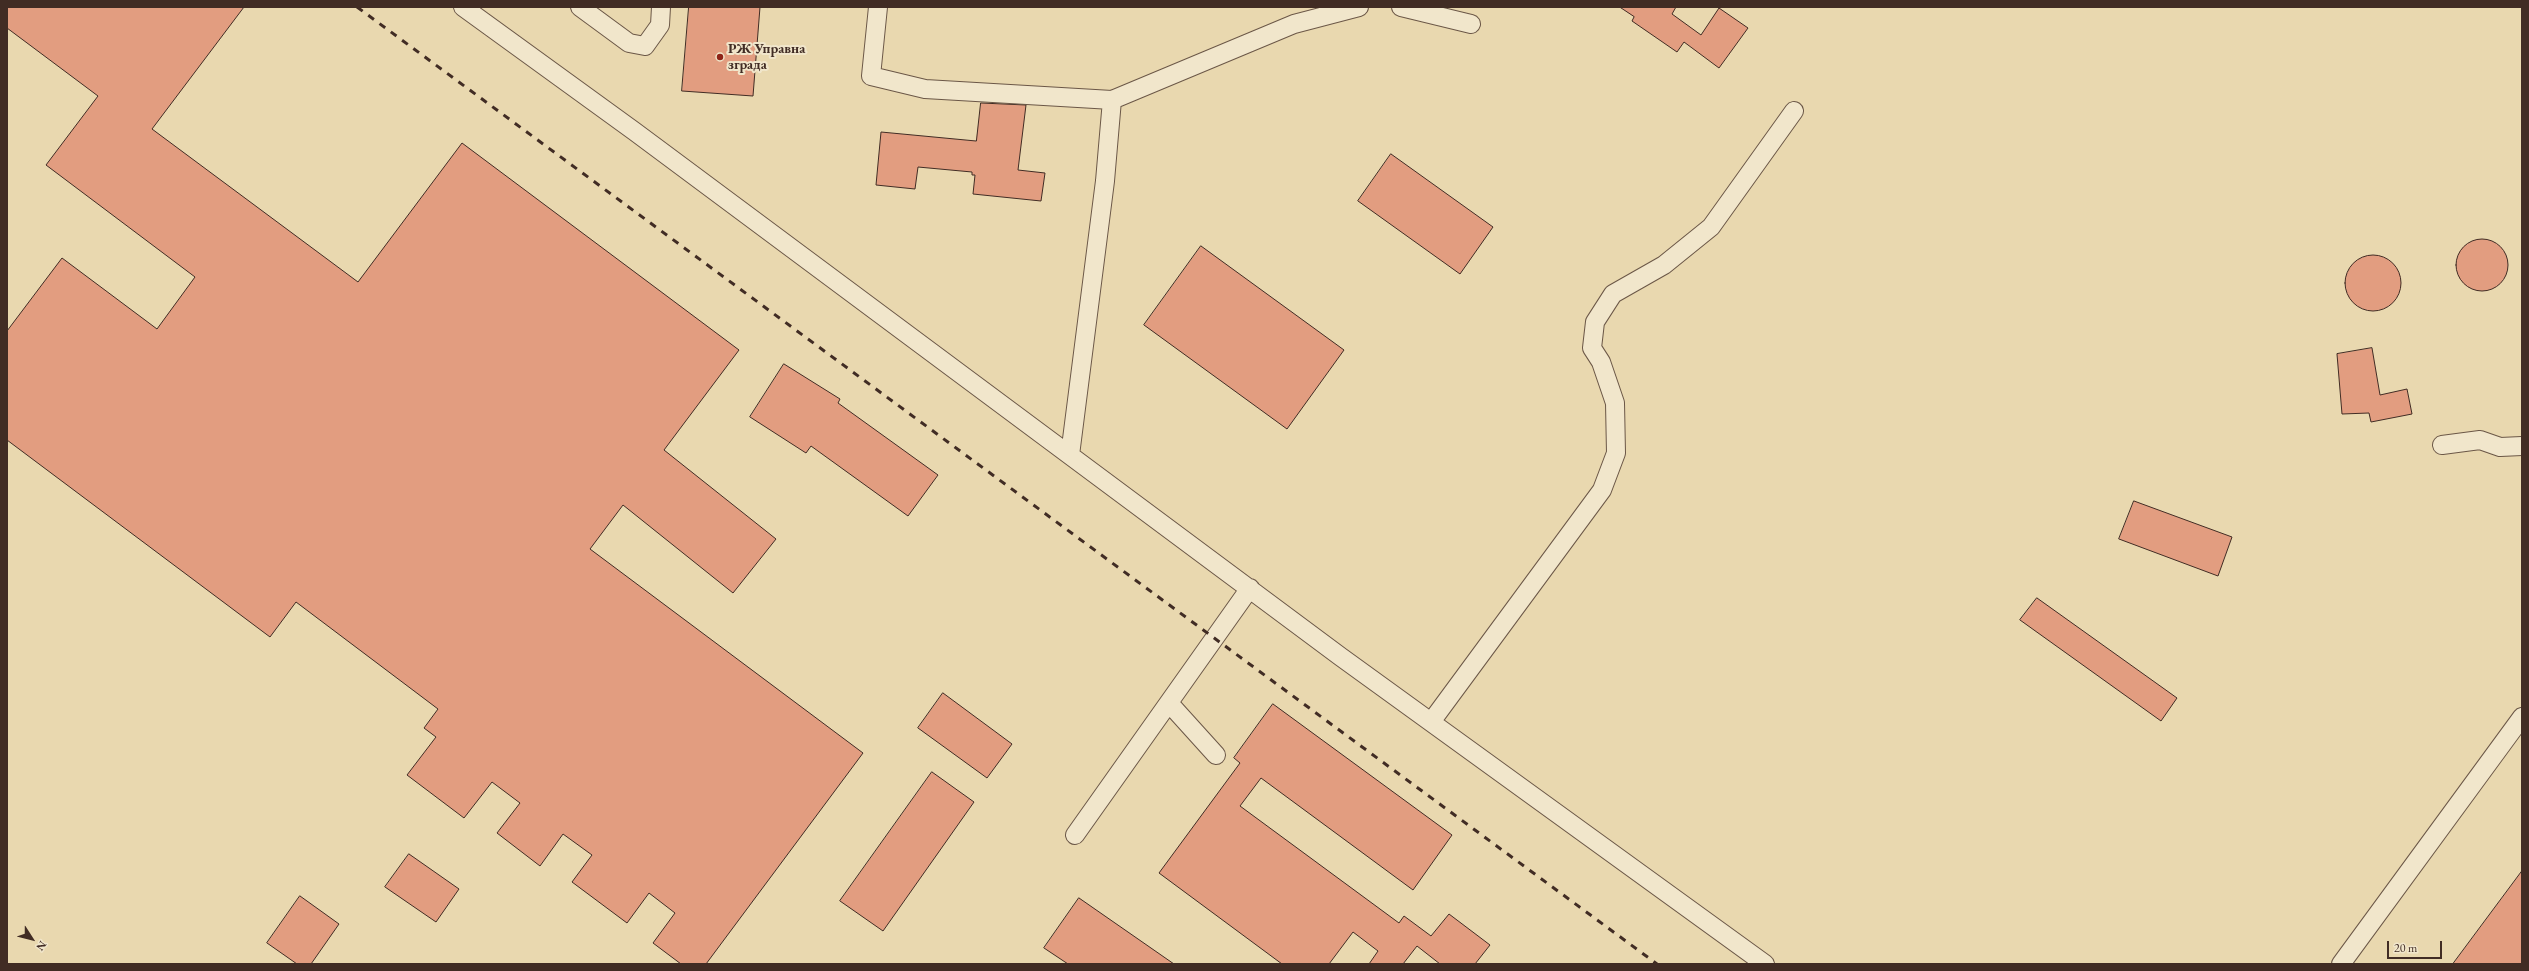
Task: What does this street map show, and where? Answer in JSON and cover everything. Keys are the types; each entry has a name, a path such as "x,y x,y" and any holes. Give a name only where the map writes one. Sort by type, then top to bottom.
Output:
{"lane":[{"path":"463,7 634,130 1431,722 1765,964"},
{"path":"580,7 629,43 645,46 660,25 661,7"},
{"path":"878,7 871,76 925,89 1112,100 1294,24 1359,7"},
{"path":"1401,7 1471,24"},
{"path":"1070,455 1104,188 1112,100"},
{"path":"1431,722 1602,490 1616,453 1615,403 1600,362 1592,348 1595,322 1613,294 1664,265 1711,227 1794,111"},
{"path":"2442,444 2480,440 2500,447 2522,446"},
{"path":"1075,835 1250,588"},
{"path":"1169,703 1216,755"},
{"path":"2341,964 2522,718"}],"building":[{"path":"7,7 244,7 152,129 358,282 462,143 739,350 664,450 776,539 733,593 623,505 590,549 863,753 706,964 681,964 653,943 675,913 649,893 627,923 572,882 592,855 563,834 540,866 497,833 520,803 492,782 464,818 407,775 436,737 424,728 438,709 296,602 270,637 7,440 7,331 62,258 157,329 195,277 46,165 98,96 7,28"},
{"name":"РЖ Управна зграда","path":"689,7 760,7 753,96 682,91"},
{"path":"1620,7 1676,7 1672,14 1701,35 1719,8 1748,28 1719,68 1684,42 1677,52 1632,21 1634,17"},
{"path":"981,103 1026,105 1018,170 1045,173 1041,201 973,194 975,175 972,175 972,172 918,167 915,189 876,185 881,132 976,141"},
{"path":"1391,154 1493,227 1460,274 1358,201"},
{"path":"2482,239 2496,243 2504,251 2508,265 2504,279 2496,287 2482,291 2468,287 2460,279 2456,265 2460,251 2468,243"},
{"path":"1201,246 1344,350 1287,429 1144,325"},
{"path":"2367,255 2379,255 2389,259 2397,267 2401,277 2401,289 2397,299 2389,307 2379,311 2367,311 2357,307 2349,299 2345,289 2345,277 2349,267 2357,259"},
{"path":"2372,348 2380,395 2407,389 2412,414 2371,422 2369,413 2342,414 2337,354"},
{"path":"784,364 840,399 838,403 938,475 908,516 811,446 806,453 750,417"},
{"path":"2134,501 2232,537 2218,576 2119,539"},
{"path":"2037,598 2177,698 2161,721 2020,620"},
{"path":"943,693 1012,744 987,778 918,728"},
{"path":"1273,704 1452,835 1413,890 1261,778 1240,806 1399,923 1404,916 1431,936 1449,914 1490,945 1475,964 1440,964 1417,946 1403,964 1369,964 1378,951 1353,932 1329,964 1282,964 1159,873 1240,763 1234,758"},
{"path":"932,772 974,802 883,931 840,901"},
{"path":"409,854 459,889 436,922 385,887"},
{"path":"2522,871 2522,964 2453,964"},
{"path":"300,896 339,924 311,964 297,964 267,943"},
{"path":"1079,898 1174,964 1068,964 1044,948"}],"railway":[{"path":"357,7 1657,964"}],"place":[{"name":"РЖ Управна зграда","path":"720,57"}]}
